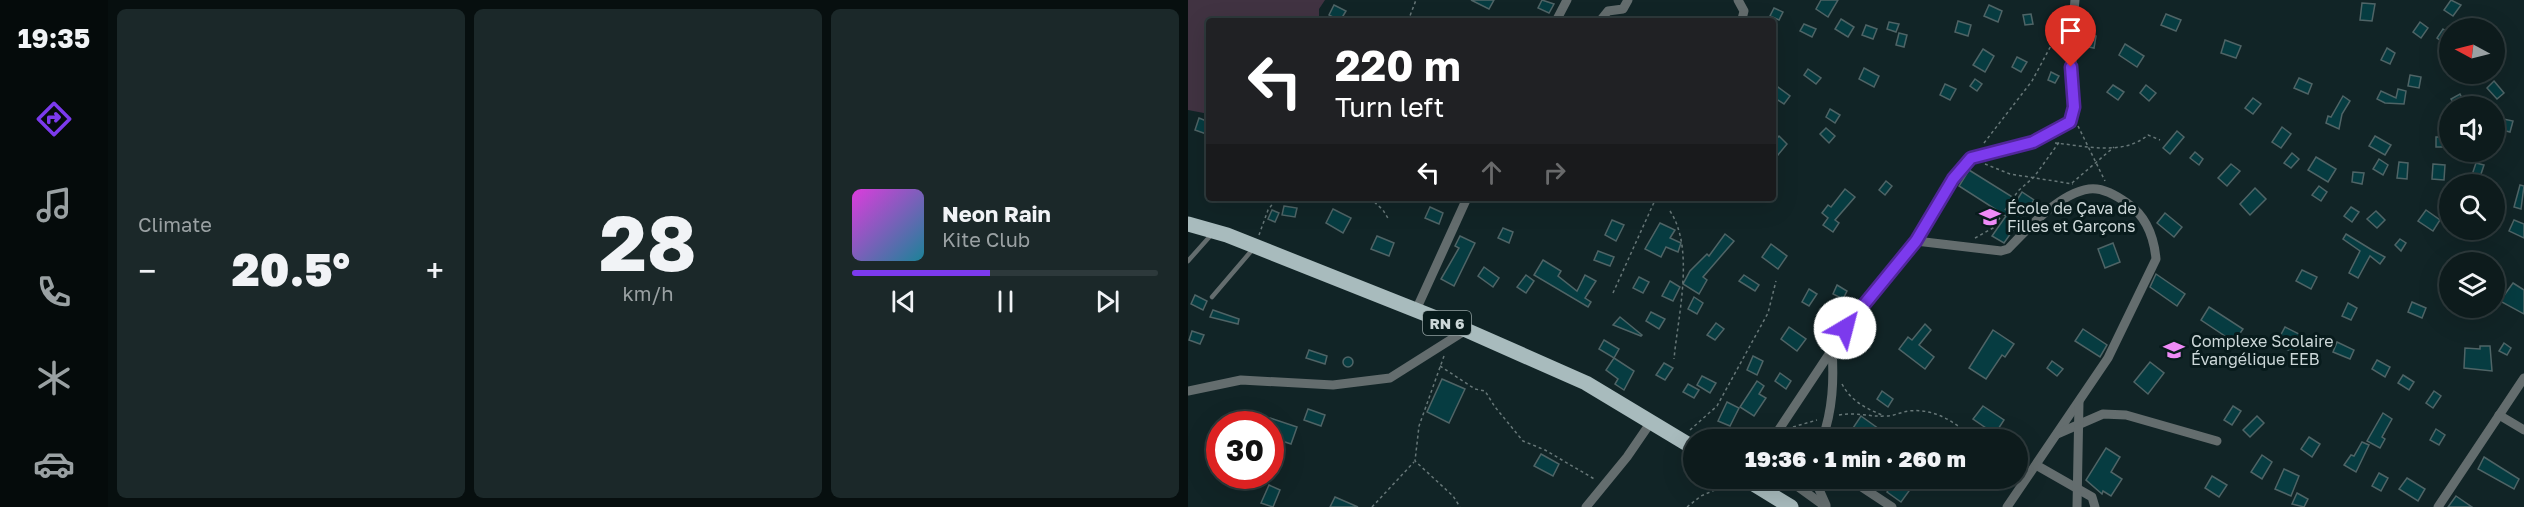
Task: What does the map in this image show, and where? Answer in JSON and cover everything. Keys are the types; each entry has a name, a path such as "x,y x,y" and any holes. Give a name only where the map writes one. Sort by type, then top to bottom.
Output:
{"main road":[{"name":"RN 6","path":"1190,227 1214,231 1252,245 1466,330 1586,383 1683,441"},
{"path":"1759,489 1791,507"}],"street":[{"path":"1558,18 1567,0"},
{"path":"1602,18 1608,11 1623,9 1628,0"},
{"path":"1738,0 1744,11 1742,18"},
{"path":"1779,429 1832,347 1859,309 1916,241 1953,179 1971,158 2033,142 2066,126 2073,114 2071,41 2075,0"},
{"path":"1916,241 1996,252 2008,249 2040,216 2073,195 2090,188 2110,192 2135,208 2154,242 2156,259 2108,358 2007,507"},
{"path":"1416,310 1466,201"},
{"path":"1188,391 1241,380 1333,385 1390,378 1466,330"},
{"path":"1826,429 1830,417 1832,347"},
{"path":"2438,507 2524,378"},
{"path":"2077,507 2077,423 2080,400"},
{"path":"2056,435 2077,423 2103,414 2126,415 2217,441"},
{"path":"2499,415 2524,430"},
{"path":"1586,507 1651,422"},
{"path":"2036,465 2092,497 2095,507"},
{"path":"1802,489 1827,507"},
{"path":"1819,489 1827,507"},
{"path":"1865,489 1892,507"}],"lane":[{"path":"1188,261 1214,231"},
{"path":"1212,297 1252,245"}],"path":[{"path":"1409,18 1416,0"},
{"path":"2066,18 2032,81 1971,158 2010,174 2090,188"},
{"path":"2073,114 2110,192"},
{"path":"1960,246 1993,228 2018,191 2034,177 2059,144 2066,126"},
{"path":"2033,142 2115,147 2135,146 2148,135 2160,140"},
{"path":"2061,190 2115,147"},
{"path":"1252,245 1268,210 1275,201"},
{"path":"1373,201 1389,220"},
{"path":"1613,293 1655,201"},
{"path":"1670,211 1682,236 1683,272 1674,359"},
{"path":"1676,437 1694,427 1717,406 1767,314 1776,281"},
{"path":"1372,507 1415,461 1419,426 1449,341"},
{"path":"1440,366 1475,389 1485,391 1523,441 1545,450 1604,485"},
{"path":"1833,368 1848,395 1865,408 1885,416"},
{"path":"1796,429 1830,417 1857,412 1885,416 1909,411 1934,412 1955,422 1963,429"},
{"path":"1415,461 1453,496 1460,507"},
{"path":"1687,507 1701,496 1719,489"}],"shaded area":[{"path":"1188,0 1325,0 1319,9 1319,18 1206,18 1206,113 1188,110"}],"building":[{"path":"1471,0 1494,0 1489,9"},
{"path":"1542,0 1554,4 1549,13 1538,8"},
{"path":"1821,0 1838,0 1828,17 1816,9"},
{"path":"2451,0 2461,5 2453,16 2444,10"},
{"path":"2362,3 2375,4 2372,21 2360,20"},
{"path":"1334,5 1346,11 1342,18 1329,15"},
{"path":"1989,5 2002,11 1998,22 1984,16"},
{"path":"1774,8 1783,12 1779,20 1770,16"},
{"path":"2031,14 2033,24 2025,25 2023,15"},
{"path":"2166,14 2181,20 2176,31 2161,25"},
{"path":"1841,19 1854,27 1848,37 1835,29"},
{"path":"1958,21 1971,25 1968,36 1955,32"},
{"path":"1889,22 1899,24 1896,32 1887,29"},
{"path":"2420,22 2428,28 2421,38 2413,32"},
{"path":"1804,24 1816,29 1812,37 1800,31"},
{"path":"1866,25 1877,29 1873,39 1862,35"},
{"path":"1899,33 1907,35 1904,47 1896,45"},
{"path":"2082,33 2096,36 2094,48 2079,45"},
{"path":"2225,40 2241,46 2236,58 2221,53"},
{"path":"2125,44 2144,56 2137,67 2119,55"},
{"path":"2387,48 2395,53 2390,64 2381,60"},
{"path":"1983,49 1994,56 1985,72 1973,65"},
{"path":"2017,57 2027,62 2021,72 2012,67"},
{"path":"1864,68 1879,76 1874,87 1859,79"},
{"path":"1808,69 1821,78 1816,84 1804,75"},
{"path":"2051,72 2059,76 2055,83 2048,80"},
{"path":"2410,75 2421,77 2419,88 2408,86"},
{"path":"2299,78 2312,84 2308,94 2294,88"},
{"path":"1975,79 1982,84 1977,91 1970,86"},
{"path":"1945,84 1956,89 1950,100 1940,95"},
{"path":"2491,84 2496,84 2504,93 2500,96 2494,96 2487,88"},
{"path":"2113,85 2124,92 2118,100 2107,92"},
{"path":"2146,85 2156,93 2149,101 2140,93"},
{"path":"1778,87 1790,96 1784,104 1776,99"},
{"path":"2398,89 2406,91 2404,104 2385,103 2377,99 2381,91 2396,98"},
{"path":"2343,96 2350,101 2342,114 2339,129 2326,123 2328,116 2331,117"},
{"path":"2253,98 2261,104 2253,114 2245,108"},
{"path":"1830,109 1840,115 1835,123 1826,117"},
{"path":"1199,118 1206,121 1206,134 1195,130"},
{"path":"2505,119 2513,121 2510,132 2505,131"},
{"path":"2282,127 2291,134 2281,148 2272,142"},
{"path":"1826,128 1835,136 1829,143 1820,134"},
{"path":"2177,131 2184,137 2170,154 2163,148"},
{"path":"1779,136 1787,144 1776,157 1776,140"},
{"path":"2375,136 2391,145 2385,155 2369,146"},
{"path":"2436,137 2439,137 2439,147 2436,147"},
{"path":"2195,152 2203,159 2199,165 2190,158"},
{"path":"2292,153 2299,159 2291,168 2284,163"},
{"path":"2316,157 2336,169 2328,182 2308,170"},
{"path":"2379,159 2388,165 2383,175 2373,169"},
{"path":"2399,162 2408,163 2407,179 2397,178"},
{"path":"2476,163 2484,165 2481,174 2472,174"},
{"path":"2231,164 2240,171 2227,186 2218,178"},
{"path":"2433,164 2445,165 2444,174 2439,174 2439,180 2432,179"},
{"path":"1969,170 2017,200 2022,192 2034,200 2004,243 1992,236 2006,216 1959,186"},
{"path":"2353,172 2364,173 2362,184 2352,182"},
{"path":"1886,181 1892,186 1885,195 1879,190"},
{"path":"2520,185 2524,186 2521,209 2514,207"},
{"path":"2319,186 2327,192 2321,201 2312,195"},
{"path":"2255,188 2266,199 2250,215 2240,204"},
{"path":"1845,189 1855,197 1835,220 1839,223 1833,232 1823,225 1828,218 1822,213 1828,205 1831,207"},
{"path":"1284,206 1297,208 1295,217 1282,215"},
{"path":"1430,207 1443,213 1439,224 1425,218"},
{"path":"2351,207 2359,212 2352,222 2344,216"},
{"path":"1333,209 1351,218 1343,233 1326,223"},
{"path":"1272,210 1279,213 1275,222 1268,219"},
{"path":"2426,210 2439,219 2433,231 2418,221"},
{"path":"2376,211 2385,220 2377,228 2367,219"},
{"path":"2165,213 2182,227 2174,237 2157,223"},
{"path":"1612,220 1624,225 1616,241 1605,235"},
{"path":"2514,220 2524,224 2524,238 2509,231"},
{"path":"1660,223 1675,230 1670,238 1681,243 1678,252 1666,247 1661,257 1645,249"},
{"path":"1503,228 1513,232 1509,243 1498,238"},
{"path":"1725,234 1734,241 1703,277 1707,280 1699,294 1683,284 1690,271 1707,254 1709,256"},
{"path":"2346,234 2385,257 2380,264 2370,256 2358,278 2349,273 2360,251 2343,239"},
{"path":"1377,236 1394,243 1389,256 1371,249"},
{"path":"1460,236 1475,243 1454,286 1441,279 1459,248 1455,246"},
{"path":"2400,239 2406,243 2401,251 2395,245"},
{"path":"2113,243 2120,262 2105,268 2098,249"},
{"path":"1771,244 1787,256 1778,269 1762,257"},
{"path":"1598,251 1614,257 1610,266 1594,260"},
{"path":"1543,260 1561,271 1558,276 1577,291 1585,275 1596,281 1585,298 1591,302 1588,307 1534,275"},
{"path":"1484,267 1499,278 1493,287 1478,276"},
{"path":"2302,270 2317,277 2311,289 2296,281"},
{"path":"2156,274 2185,294 2177,306 2150,287"},
{"path":"1526,275 1534,281 1526,293 1517,287"},
{"path":"1744,275 1759,285 1755,291 1739,281"},
{"path":"1639,277 1649,282 1643,293 1633,288"},
{"path":"1670,281 1680,287 1673,301 1662,296"},
{"path":"2513,283 2524,290 2524,314 2505,304 2505,294"},
{"path":"1837,285 1847,291 1843,299 1833,294"},
{"path":"1809,289 1817,294 1809,306 1802,302"},
{"path":"1195,295 1207,301 1203,310 1191,304"},
{"path":"1694,297 1703,303 1697,314 1688,309"},
{"path":"2412,302 2426,308 2422,318 2408,312"},
{"path":"2348,303 2357,308 2351,320 2342,316"},
{"path":"2209,307 2243,329 2234,342 2201,320"},
{"path":"1213,310 1239,319 1238,324 1210,317"},
{"path":"1651,312 1665,319 1659,329 1646,321"},
{"path":"1620,317 1642,335 1613,325"},
{"path":"1716,323 1724,329 1715,340 1707,335"},
{"path":"1925,324 1931,330 1919,345 1934,357 1925,369 1899,349 1908,337 1912,340"},
{"path":"1789,327 1806,339 1797,351 1781,339"},
{"path":"2285,327 2303,336 2294,353 2276,344"},
{"path":"2083,329 2107,345 2100,357 2075,341"},
{"path":"1993,330 2014,344 2005,357 2002,355 1986,379 1969,368"},
{"path":"1192,331 1204,335 1200,344 1189,340"},
{"path":"1604,340 1619,349 1614,358 1599,349"},
{"path":"2337,342 2354,350 2350,359 2333,352"},
{"path":"2504,343 2511,348 2507,355 2499,351"},
{"path":"2480,346 2490,346 2492,371 2464,368 2465,348 2480,349"},
{"path":"1309,350 1327,356 1325,364 1306,358"},
{"path":"1753,356 1763,361 1757,375 1747,370"},
{"path":"1348,357 1352,358 1352,366 1348,367 1344,366 1343,362 1344,358"},
{"path":"1614,358 1634,371 1624,390 1615,384 1618,379 1606,370"},
{"path":"2377,360 2390,367 2385,377 2372,369"},
{"path":"2052,361 2063,369 2057,376 2047,368"},
{"path":"2150,362 2164,373 2148,394 2134,382"},
{"path":"1664,363 1673,368 1665,380 1656,375"},
{"path":"1780,373 1791,381 1786,389 1775,381"},
{"path":"2403,375 2414,382 2409,390 2398,383"},
{"path":"1702,376 1716,383 1710,393 1697,385"},
{"path":"1442,379 1465,389 1449,423 1427,412"},
{"path":"1757,381 1764,386 1759,394 1766,398 1754,416 1740,407"},
{"path":"1688,384 1699,390 1694,398 1683,392"},
{"path":"1882,391 1893,399 1888,407 1877,399"},
{"path":"2434,391 2441,396 2433,408 2426,403"},
{"path":"1727,402 1739,408 1730,426 1718,421"},
{"path":"1983,406 2004,420 1998,429 1988,429 1973,419"},
{"path":"2233,406 2241,411 2232,425 2224,420"},
{"path":"1308,409 1325,415 1321,426 1304,420"},
{"path":"2383,413 2392,419 2382,437 2385,439 2380,448 2367,441"},
{"path":"1861,416 1879,429 1852,429"},
{"path":"2257,416 2264,423 2250,437 2243,430"},
{"path":"1284,423 1297,427 1291,444 1284,442"},
{"path":"2436,429 2445,435 2439,445 2430,440"},
{"path":"2309,437 2320,444 2312,457 2301,449"},
{"path":"2362,442 2369,445 2356,472 2344,465 2351,455 2354,456"},
{"path":"2106,448 2120,457 2111,472 2122,479 2111,496 2103,491 2102,494 2086,480"},
{"path":"1541,454 1559,464 1553,476 1534,466"},
{"path":"2262,455 2272,462 2262,479 2251,472"},
{"path":"2484,457 2519,479 2514,489 2478,469"},
{"path":"2284,469 2299,476 2291,496 2275,489"},
{"path":"2379,473 2388,478 2381,491 2372,486"},
{"path":"2212,476 2227,485 2219,497 2205,488"},
{"path":"2407,478 2425,489 2418,501 2399,489"},
{"path":"1267,489 1280,490 1273,507 1261,503"},
{"path":"1889,489 1909,491 1901,502 1887,492"},
{"path":"2297,493 2308,499 2304,507 2292,504"},
{"path":"2456,496 2472,507 2448,507"},
{"path":"1335,497 1358,507 1330,507"}],"place":[{"name":"École de Çava de Filles et Garçons","path":"1990,217"},
{"name":"Complexe Scolaire Évangélique EEB","path":"2174,350"}],"route":[{"path":"1845,328 1916,241 1953,179 1971,158 2033,142 2070,122 2074,107 2071,67"}]}
